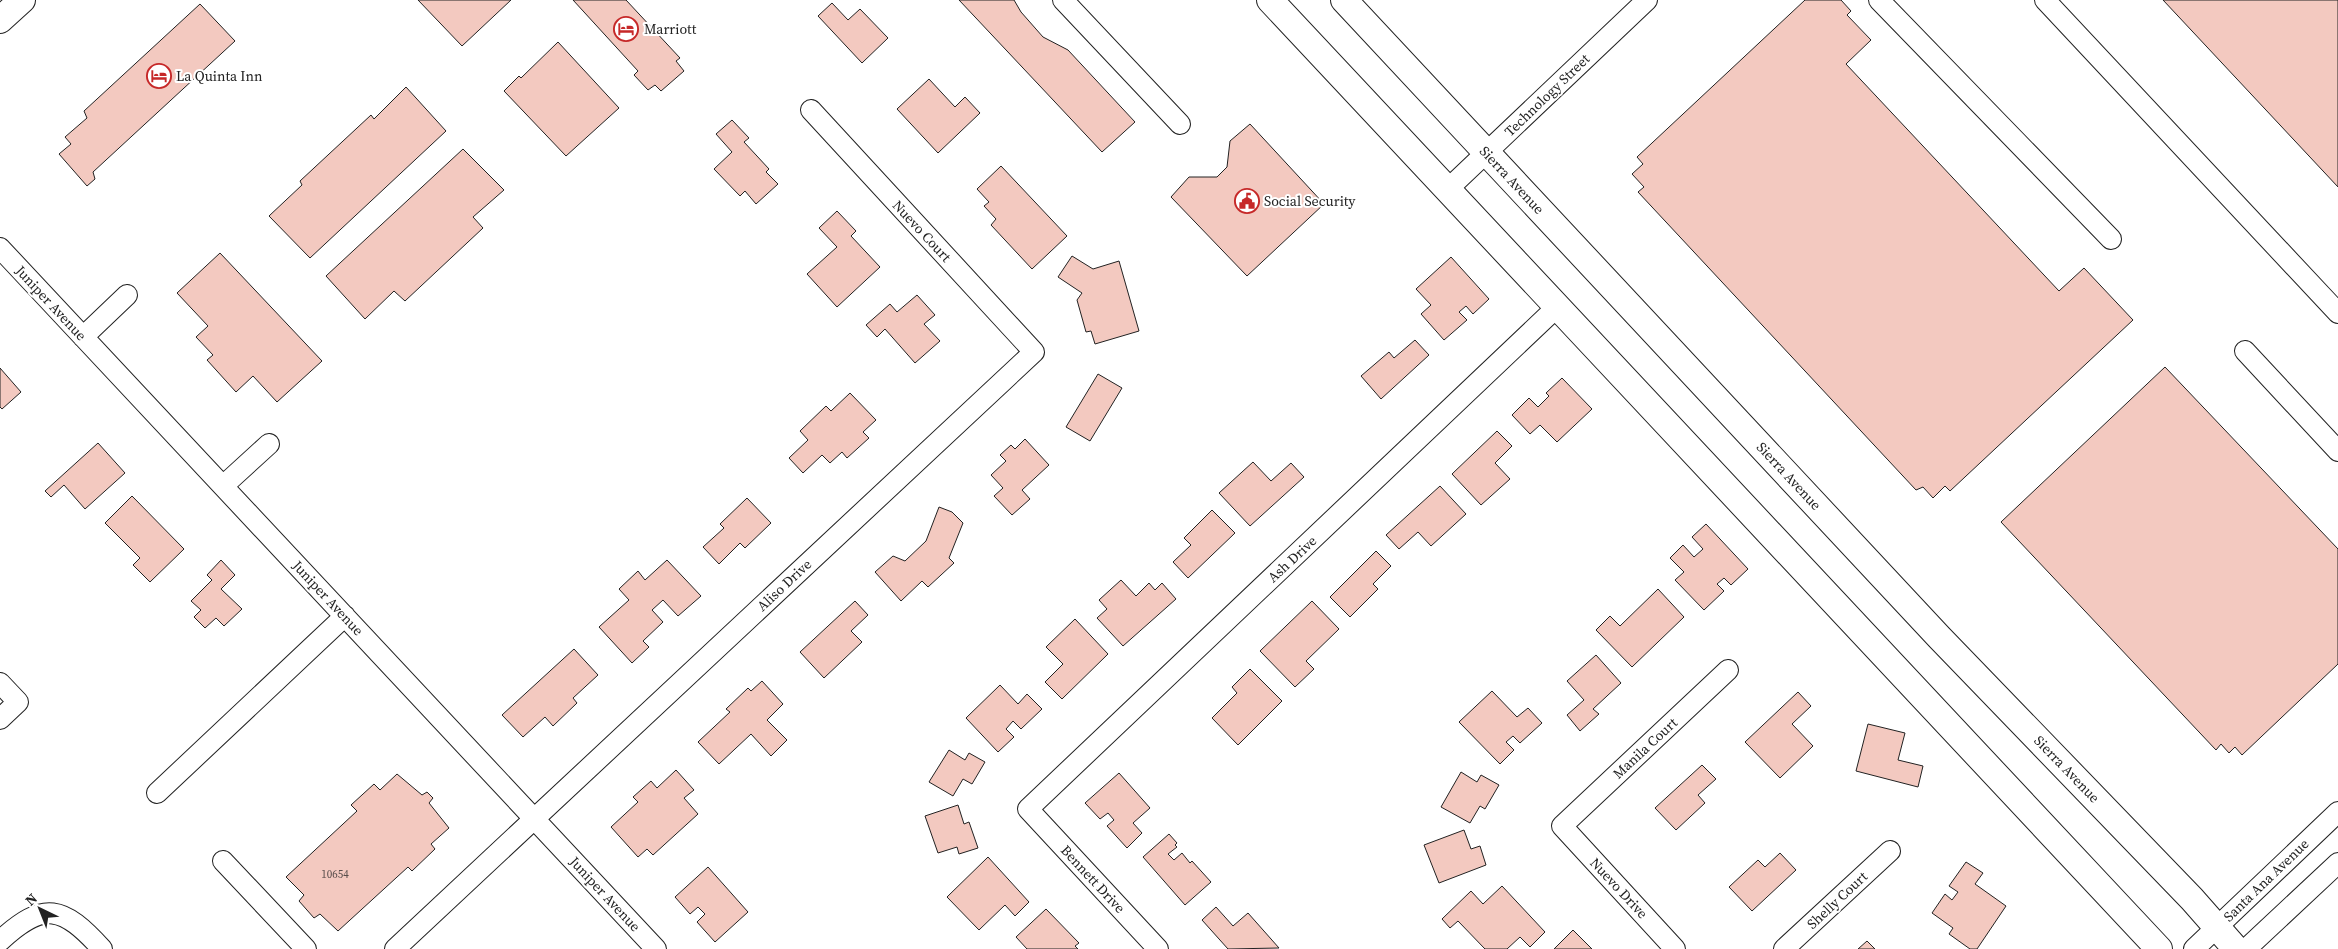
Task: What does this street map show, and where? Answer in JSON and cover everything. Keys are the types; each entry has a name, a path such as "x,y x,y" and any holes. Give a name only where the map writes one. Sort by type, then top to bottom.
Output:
{"main road":[{"path":"0,20 22,0"},
{"path":"1270,0 2159,949"},
{"name":"Sierra Avenue","path":"1344,0 1939,637 2192,899 2236,949"}],"street":[{"path":"1063,0 1180,124"},
{"name":"Technology Street","path":"1448,189 1647,0"},
{"path":"1879,0 2111,239"},
{"path":"2045,0 2338,313"},
{"name":"Nuevo Court","path":"811,110 1034,352"},
{"name":"Juniper Avenue","path":"0,248 656,949"},
{"path":"83,336 127,294"},
{"name":"Ash Drive","path":"1028,810 1557,308"},
{"path":"2245,351 2338,450"},
{"name":"Aliso Drive","path":"395,949 1034,352"},
{"path":"223,486 270,444"},
{"path":"157,793 345,616"},
{"name":"Manila Court","path":"1562,826 1728,670"},
{"path":"0,683 18,702 0,719"},
{"name":"Bennett Drive","path":"1028,810 1158,949"},
{"name":"Santa Ana Avenue","path":"2194,949 2338,812"},
{"name":"Nuevo Drive","path":"1562,826 1675,949"},
{"name":"Shelly Court","path":"1784,949 1890,851"},
{"path":"222,861 306,949"},
{"path":"2246,949 2338,863"},
{"path":"0,941 29,918 45,912 67,917 82,927 102,949"}],"building":[{"path":"418,0 511,0 462,46"},
{"name":"Marriott","path":"573,0 626,0 680,58 676,61 684,71 661,91 655,85 648,90 634,75 638,71"},
{"path":"959,0 1014,0 1021,12 1043,37 1068,50 1135,122 1102,152"},
{"path":"1805,0 1841,0 1851,11 1847,15 1871,40 1846,64 2059,291 2084,268 2133,320 1950,491 1945,486 1933,498 1923,487 1916,490 1638,192 1644,187 1632,174 1643,164 1637,157"},
{"path":"2163,0 2338,0 2338,187"},
{"path":"832,3 848,20 860,9 888,38 862,63 818,16"},
{"name":"La Quinta Inn","path":"200,4 235,41 93,172 95,179 87,186 59,154 71,144 65,137 87,118 84,111"},
{"path":"558,42 619,108 566,156 504,91 519,76 521,78"},
{"path":"929,79 955,107 965,97 980,113 938,153 897,109"},
{"path":"406,87 446,131 310,258 269,216 302,185 300,181 371,115 374,119"},
{"path":"732,120 749,138 744,142 769,169 766,172 778,184 756,204 745,191 740,196 714,169 732,152 716,134"},
{"name":"Social Security","path":"1250,124 1324,204 1247,276 1171,197 1189,177 1217,177 1227,167 1230,141"},
{"path":"463,149 504,190 473,217 483,228 405,301 394,291 365,319 326,276"},
{"path":"1001,166 1067,236 1032,269 991,225 996,219 984,206 989,202 977,189"},
{"path":"837,211 856,231 851,236 880,267 837,307 807,274 837,247 819,228"},
{"path":"220,253 322,361 277,402 253,376 236,392 207,360 213,355 196,337 208,326 177,293"},
{"path":"1072,256 1093,269 1119,261 1139,331 1095,344 1091,331 1086,332 1077,300 1082,293 1058,277"},
{"path":"1451,257 1489,299 1473,314 1466,306 1459,312 1467,320 1444,340 1421,314 1431,305 1416,289"},
{"path":"917,295 935,315 924,324 940,341 915,363 885,329 877,337 866,325 890,304 897,312"},
{"path":"1415,340 1429,355 1381,399 1361,376 1389,352 1394,358"},
{"path":"2165,367 2338,549 2338,664 2242,755 2235,747 2229,753 2221,744 2216,750 2001,522"},
{"path":"0,368 21,392 2,409 0,407"},
{"path":"1098,374 1122,388 1090,441 1066,427"},
{"path":"1562,378 1592,409 1557,442 1540,425 1530,434 1512,415 1529,398 1538,407 1549,396 1546,393"},
{"path":"850,393 876,420 863,432 869,438 847,458 842,452 830,463 822,455 803,473 789,458 808,440 800,431 826,406 831,411"},
{"path":"1497,431 1512,446 1495,463 1510,479 1481,505 1452,474"},
{"path":"1025,439 1049,465 1022,490 1030,499 1012,515 994,496 1003,488 991,475 1006,461 1000,455 1011,445 1015,449"},
{"path":"98,443 125,473 85,509 64,485 51,497 45,491"},
{"path":"1253,462 1271,481 1291,463 1304,477 1250,526 1219,493"},
{"path":"1440,486 1466,514 1431,546 1418,532 1399,549 1386,535"},
{"path":"132,496 184,549 150,582 133,565 140,558 105,523"},
{"path":"747,498 771,523 745,548 740,543 719,564 703,547 724,528 720,524"},
{"path":"939,507 952,512 963,523 949,558 954,563 928,587 922,581 901,601 875,572 893,556 905,561 926,541"},
{"path":"1212,510 1235,533 1188,578 1173,562 1191,545 1184,538"},
{"path":"1706,524 1748,569 1731,585 1724,578 1717,584 1724,591 1704,610 1675,580 1684,572 1670,558 1683,545 1694,557 1703,549 1692,537"},
{"path":"1376,551 1391,566 1373,584 1378,589 1350,617 1330,597"},
{"path":"221,560 235,575 221,589 242,609 224,626 216,618 205,628 194,617 201,610 191,601 212,580 207,575"},
{"path":"667,560 701,596 678,616 663,600 652,610 663,622 643,641 649,647 632,663 599,627 629,600 619,589 638,571 645,580"},
{"path":"1121,580 1136,596 1149,583 1155,590 1162,583 1176,599 1123,646 1097,618 1107,609 1099,600"},
{"path":"1658,589 1684,617 1632,667 1596,630 1610,616 1620,626"},
{"path":"855,601 868,615 851,631 862,642 824,678 800,652"},
{"path":"1312,601 1339,629 1306,661 1314,669 1295,687 1260,651"},
{"path":"1075,619 1108,654 1062,699 1045,682 1063,664 1046,647"},
{"path":"574,649 598,675 573,698 577,703 553,726 545,717 523,737 502,715"},
{"path":"1596,655 1621,683 1593,709 1599,714 1580,731 1567,715 1584,700 1567,681"},
{"path":"1250,669 1282,701 1238,745 1212,718 1237,693 1232,687"},
{"path":"762,681 783,704 767,720 787,740 771,756 751,734 719,764 698,742 730,712 726,709 748,688 751,691"},
{"path":"1000,685 1018,704 1027,694 1042,709 1021,729 1013,721 1006,729 1014,737 998,752 966,718"},
{"path":"1492,691 1517,717 1528,708 1542,723 1520,743 1513,736 1506,742 1514,750 1500,764 1459,722"},
{"path":"1798,692 1811,706 1792,724 1813,746 1780,778 1745,742"},
{"path":"1868,724 1905,733 1898,760 1923,766 1918,787 1856,771"},
{"path":"949,750 965,760 969,753 985,762 972,784 963,779 953,796 929,782"},
{"path":"1702,765 1716,779 1698,795 1705,803 1676,830 1655,808"},
{"path":"676,770 694,790 684,798 698,814 653,855 647,849 638,857 611,827 638,802 633,797 651,781 657,788"},
{"path":"1461,772 1477,782 1481,775 1499,785 1485,809 1480,806 1470,823 1441,807"},
{"path":"1119,773 1150,808 1133,823 1142,833 1127,848 1107,826 1114,820 1108,813 1100,819 1085,803"},
{"path":"397,774 422,795 427,792 433,798 429,803 449,828 431,844 435,849 412,871 408,867 338,931 320,914 314,918 299,901 304,895 286,877 357,811 351,805 374,784 380,790"},
{"path":"958,805 964,824 969,822 978,848 959,854 957,847 938,853 925,816"},
{"path":"1464,830 1471,849 1480,846 1486,865 1439,883 1424,845"},
{"path":"1169,834 1177,843 1175,845 1177,847 1168,854 1174,860 1182,853 1211,882 1185,905 1143,857"},
{"path":"1780,853 1796,870 1752,911 1729,887 1758,860 1765,867"},
{"path":"988,857 1029,902 1015,916 1005,905 979,930 947,897"},
{"path":"1966,862 1983,873 1975,884 2006,906 1977,949 1970,949 1949,934 1953,928 1932,913 1945,894 1952,900 1958,892 1949,886"},
{"path":"708,867 748,912 715,942 697,922 705,914 698,907 690,914 675,897"},
{"path":"1502,886 1545,932 1530,947 1520,937 1507,949 1485,949 1458,921 1450,928 1442,919 1471,891 1483,904"},
{"path":"1216,907 1233,926 1248,913 1279,948 1228,949 1202,920"},
{"path":"1046,909 1079,943 1075,946 1078,949 1027,949 1016,937"},
{"path":"1573,930 1592,949 1554,949"},
{"path":"1867,941 1875,949 1858,949"}],"place":[{"name":"Marriott","path":"626,29"},
{"name":"La Quinta Inn","path":"159,76"},
{"name":"Social Security","path":"1247,201"}]}
